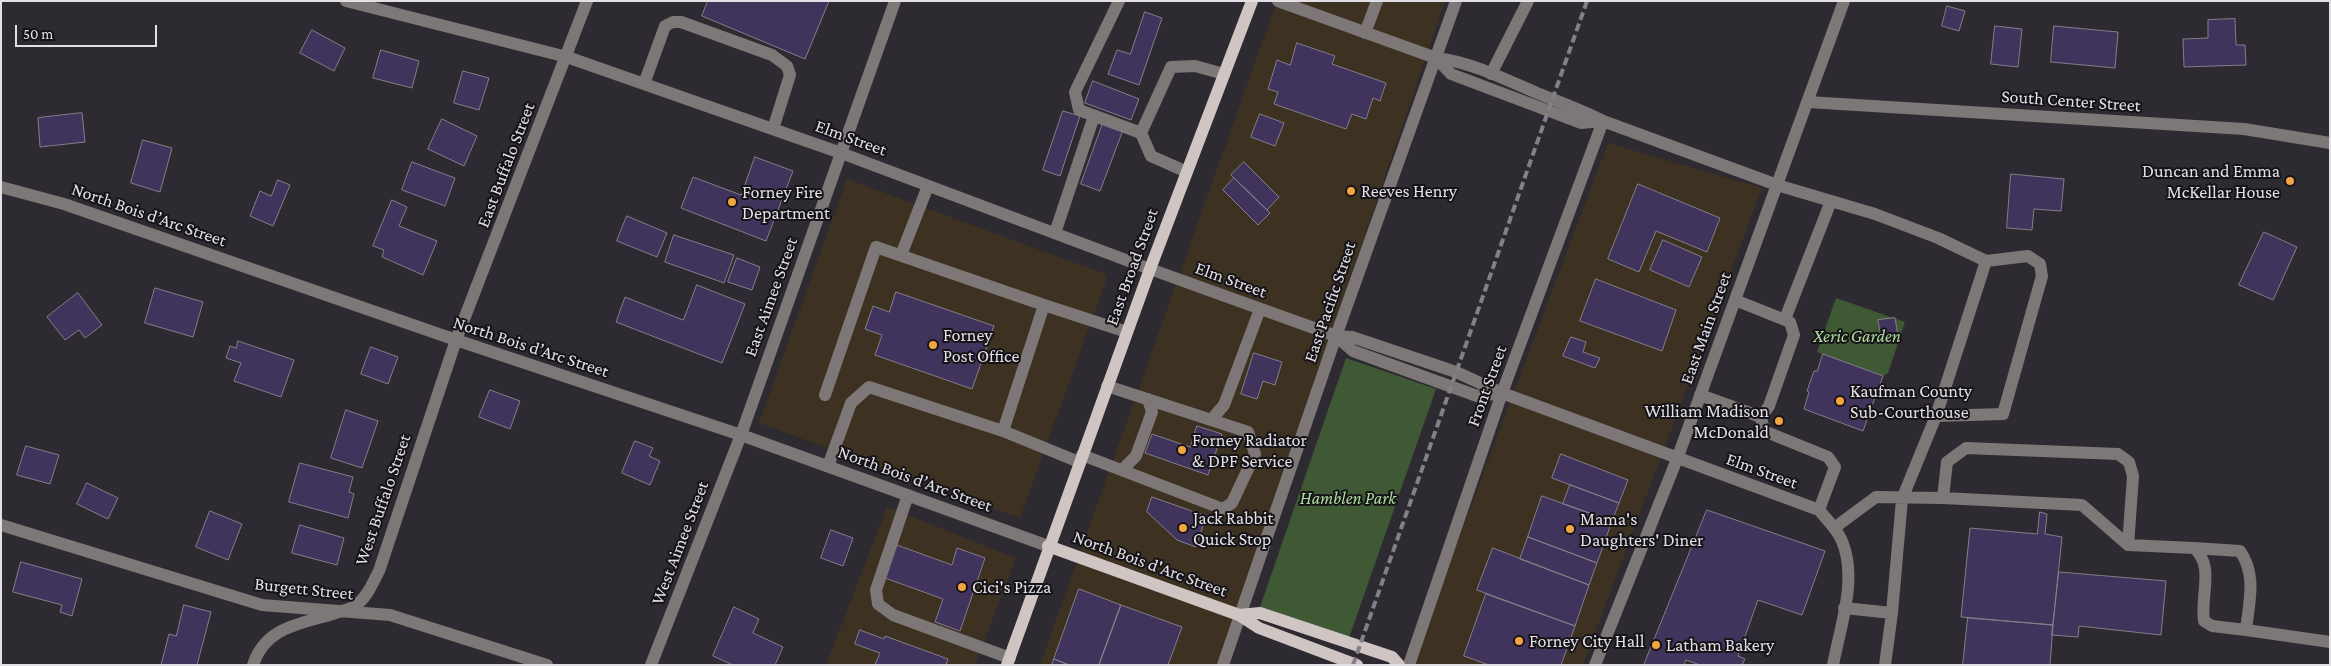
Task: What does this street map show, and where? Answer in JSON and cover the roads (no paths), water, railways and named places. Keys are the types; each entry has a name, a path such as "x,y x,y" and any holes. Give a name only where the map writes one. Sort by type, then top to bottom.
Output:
{"main road":[{"name":"East Broad Street","path":"1009,661 1048,546 1150,269 1252,1"},
{"name":"North Bois d'Arc Street","path":"1048,546 1240,615 1259,628 1355,664"},
{"name":"North Bois d'Arc Street","path":"1240,615 1260,613 1392,657 1399,665"}],"street":[{"name":"Elm Street","path":"346,1 567,57 841,153 1150,269 1336,336 1352,337 1428,362 1480,382 1502,393 1819,510"},
{"name":"East Buffalo Street","path":"456,340 567,57 587,1"},
{"name":"East Aimee Street","path":"741,434 895,1"},
{"path":"1119,1 1075,92 1079,110 1141,133 1151,156 1187,172"},
{"path":"1278,1 1436,58 1453,60 1491,74 1550,105"},
{"path":"1365,33 1377,1"},
{"name":"East Pacific Street","path":"1223,665 1336,336 1456,1"},
{"path":"1491,74 1528,1"},
{"name":"East Main Street","path":"1595,665 1677,459 1844,1"},
{"path":"644,84 665,26 673,22 681,22 772,55 787,66 790,75 773,129"},
{"path":"1436,58 1451,74 1550,105 1587,113 1603,122 1778,185 1875,214 1920,231 1986,261 2028,256 2040,264 2042,276 2003,414 1936,416"},
{"path":"1141,133 1171,67 1195,66 1224,74"},
{"name":"South Center Street","path":"1808,102 2244,129 2330,143"},
{"path":"1054,233 1094,116"},
{"name":"Front Street","path":"1409,665 1502,393 1603,122"},
{"path":"901,255 928,186"},
{"name":"North Bois d’Arc Street","path":"1,187 64,204 456,340 741,434 1048,546"},
{"path":"1785,320 1831,201"},
{"path":"825,395 876,248 1127,332"},
{"path":"1885,665 1892,613 1902,499 1936,416 1986,261"},
{"path":"1735,300 1790,322 1794,335 1768,406 1761,417 1764,431 1828,457 1835,467 1819,510 1842,541 1847,561 1844,608 1833,665"},
{"path":"1003,431 1044,305"},
{"path":"1211,420 1224,406 1260,309"},
{"name":"West Buffalo Street","path":"254,665 257,652 268,638 284,629 354,606 367,594 379,571 456,340"},
{"path":"828,466 851,403 869,387 1122,470 1223,509 1232,503 1255,454 1248,432 1107,386"},
{"path":"1700,395 1761,417"},
{"path":"1122,470 1136,456 1152,412 1148,399"},
{"name":"West Aimee Street","path":"651,665 741,434"},
{"path":"1943,498 1947,462 1966,448 2118,454 2129,462 2133,476 2128,545"},
{"path":"908,495 876,590 878,604 893,615 1009,661"},
{"path":"1834,528 1876,497 1902,499 1943,498 2082,505 2128,545 2240,551 2248,562 2251,576 2246,630"},
{"name":"Burgett Street","path":"1,525 262,605 390,615 546,665"},
{"path":"2194,548 2202,555 2206,565 2202,612 2204,621 2212,626 2330,642"},
{"path":"1844,608 1892,613"}],"railway":[{"path":"1353,665 1587,1"}],"place":[{"name":"Duncan and Emma McKellar House","path":"2290,181"},
{"name":"Reeves Henry","path":"1351,191"},
{"name":"Forney Fire Department","path":"732,202"},
{"name":"Forney Post Office","path":"933,345"},
{"name":"Kaufman County Sub-Courthouse","path":"1840,401"},
{"name":"William Madison McDonald","path":"1779,421"},
{"name":"Forney Radiator & DPF Service","path":"1182,450"},
{"name":"Jack Rabbit Quick Stop","path":"1183,528"},
{"name":"Mama's Daughters' Diner","path":"1570,529"},
{"name":"Cici's Pizza","path":"962,587"},
{"name":"Forney City Hall","path":"1519,641"},
{"name":"Latham Bakery","path":"1656,645"}],"park label":[{"name":"Xeric Garden","path":"1857,336"},
{"name":"Hamblen Park","path":"1348,498"}]}
